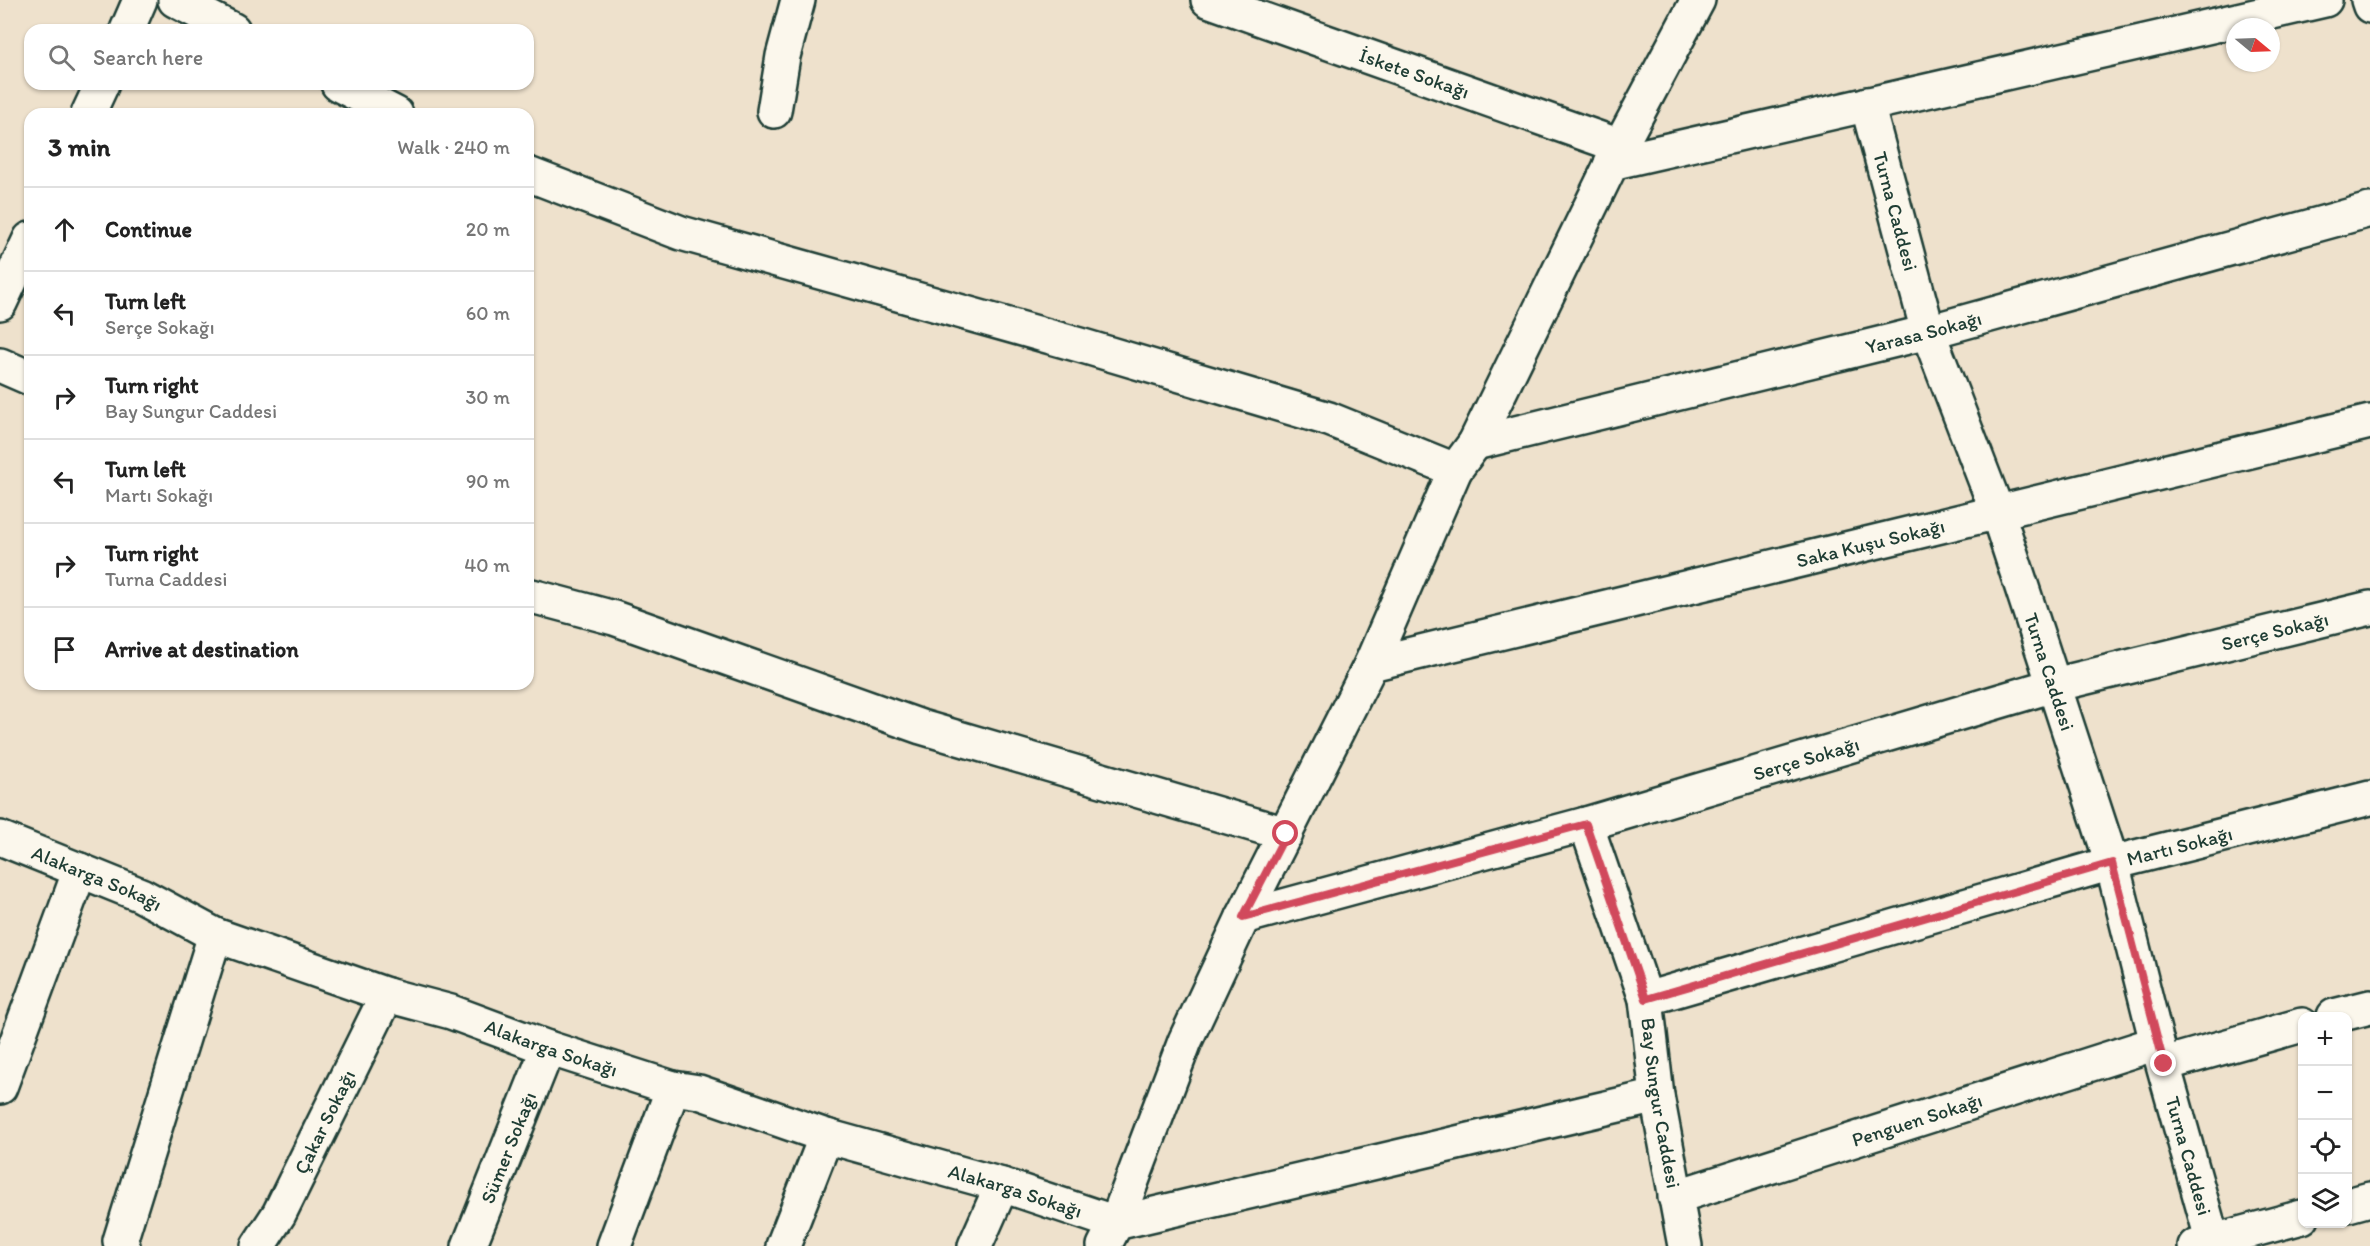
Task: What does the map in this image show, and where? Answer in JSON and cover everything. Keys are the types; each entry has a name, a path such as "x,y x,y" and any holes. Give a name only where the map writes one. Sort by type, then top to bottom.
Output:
{"street":[{"path":"129,24 140,0"},
{"path":"175,0 221,24"},
{"path":"774,111 783,56 798,0"},
{"name":"İskete Sokağı","path":"1208,0 1616,155"},
{"path":"1110,1234 1185,1041 1243,917 1371,664 1455,470 1475,443 1616,155 1698,0"},
{"path":"1616,155 1867,104 2325,0"},
{"path":"2368,0 2370,6"},
{"path":"91,108 99,90"},
{"path":"350,90 384,108"},
{"name":"Turna Caddesi","path":"1867,104 1928,332 1997,511 2112,863 2207,1244"},
{"path":"534,176 681,234 1083,346 1318,416 1455,470"},
{"name":"Yarasa Sokağı","path":"1475,443 1928,332 2370,210"},
{"path":"0,303 24,252"},
{"path":"0,365 24,375"},
{"name":"Saka Kuşu Sokağı","path":"1371,664 2370,422"},
{"path":"534,597 614,618 921,727 1286,834"},
{"name":"Serçe Sokağı","path":"1243,917 1586,824 2054,685 2370,608"},
{"name":"Martı Sokağı","path":"1646,999 2112,863 2370,798"},
{"name":"Bay Sungur Caddesi","path":"1586,824 1646,999 1657,1096 1685,1246"},
{"name":"Alakarga Sokağı","path":"0,838 141,895 215,935 387,995 450,1012 548,1048 673,1088 699,1092 826,1136 1002,1185 1110,1234"},
{"path":"0,1087 80,870"},
{"path":"123,1246 120,1241 215,935"},
{"name":"Çakar Sokağı","path":"258,1246 279,1214 387,995"},
{"path":"2350,1012 2370,1006"},
{"name":"Penguen Sokağı","path":"1675,1197 2160,1053 2298,1026"},
{"name":"Sümer Sokağı","path":"469,1246 548,1048"},
{"path":"614,1246 673,1088"},
{"path":"1110,1234 1657,1096"},
{"path":"783,1246 826,1136"},
{"path":"975,1246 1002,1185"},
{"path":"2352,1204 2370,1198"},
{"path":"2207,1244 2298,1218"}],"route":[{"path":"1286,834 1243,917 1586,824 1646,999 2112,863 2164,1064"}]}
